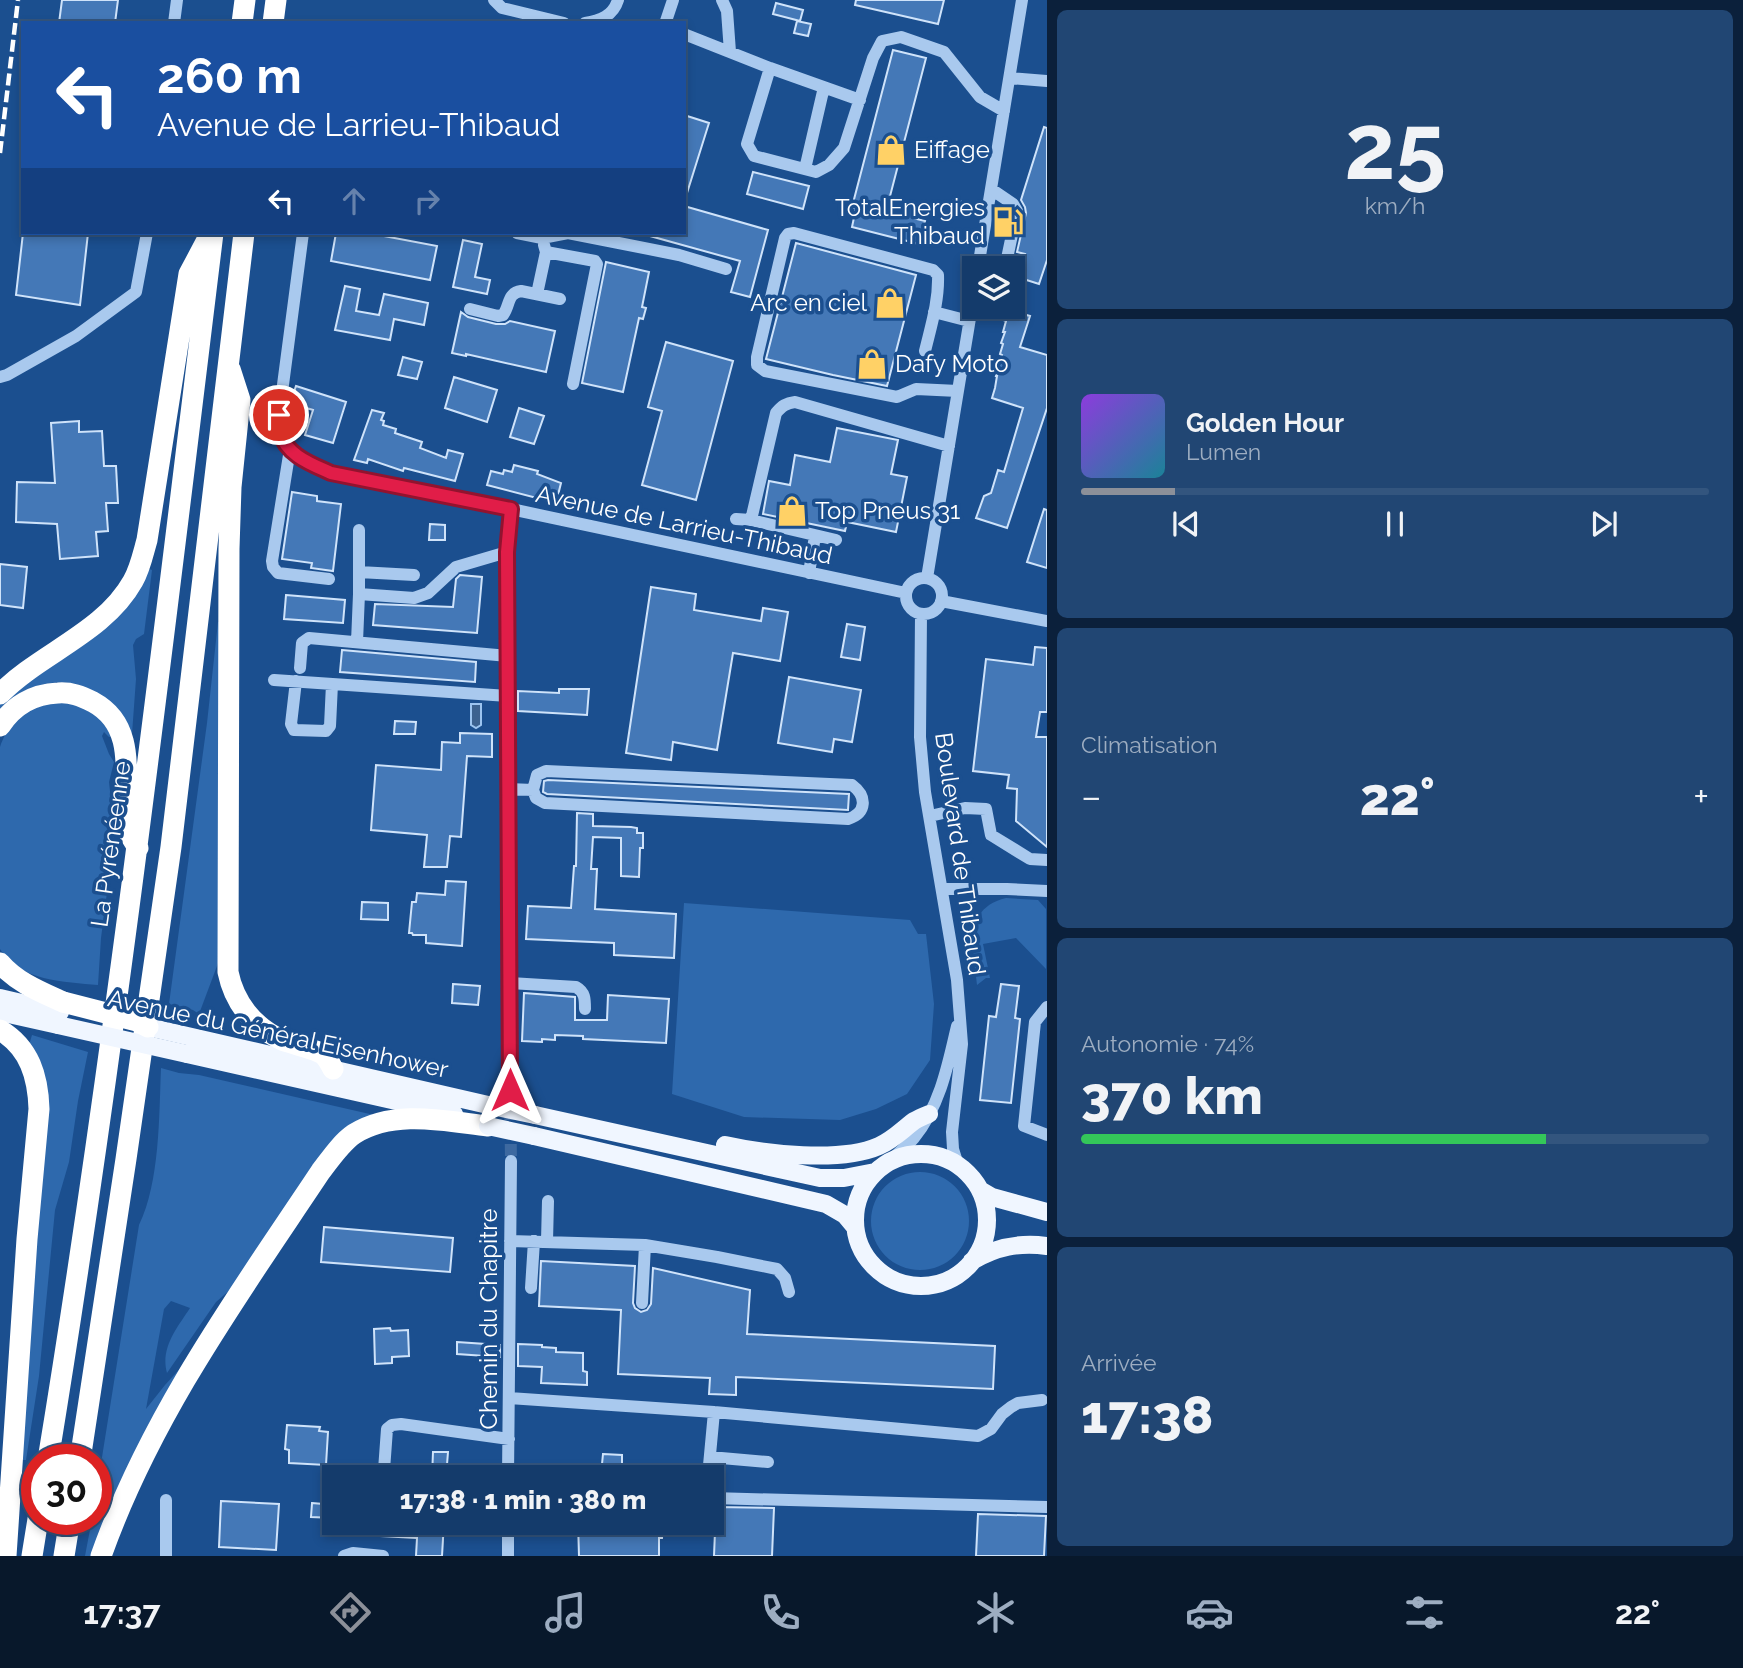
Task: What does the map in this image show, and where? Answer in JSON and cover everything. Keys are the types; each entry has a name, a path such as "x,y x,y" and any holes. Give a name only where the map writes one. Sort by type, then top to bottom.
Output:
{"highway":[{"path":"242,21 245,0"},
{"path":"273,21 276,0"},
{"path":"0,694 90,627 122,596 133,580 147,540 189,274 211,235"},
{"name":"La Pyrénéenne","path":"51,1444 138,848 212,235"},
{"path":"82,1444 171,847 244,235"},
{"path":"228,361 240,400 231,487 229,549 228,972 231,986 250,1017 263,1029 281,1039 323,1054 333,1069"},
{"path":"0,726 18,705 34,697 52,693 69,692 106,710 117,724 124,741 127,766 125,824 138,848"},
{"path":"0,963 61,1013 137,1020 148,1027"},
{"path":"0,1030 21,1048 29,1060 38,1091 6,1556"},
{"path":"101,1556 128,1487 200,1353 337,1151 353,1135 372,1125 393,1120 416,1119 488,1126"},
{"path":"32,1556 35,1535"},
{"path":"64,1556 67,1535"}],"main road":[{"name":"Avenue du Général Eisenhower","path":"0,998 61,1013 187,1054 450,1113 488,1126 826,1204 845,1215 855,1227"},
{"name":"Avenue du Général Eisenhower","path":"0,1012 61,1013"},
{"name":"Avenue du Général Eisenhower","path":"148,1027 820,1178 844,1178 875,1172"},
{"path":"687,1148 717,1143 757,1152 839,1155 859,1153 881,1146 929,1114"},
{"path":"980,1190 986,1226 979,1250 972,1261 950,1279 923,1286 895,1281 883,1274 868,1259 858,1241 855,1212 866,1183 890,1161 904,1156 918,1154 945,1158 958,1165 980,1190 992,1197 1046,1212"},
{"path":"972,1261 987,1252 1010,1245 1046,1246"}],"street":[{"path":"174,21 177,0"},
{"path":"494,0 502,8 556,21"},
{"path":"600,21 615,9 618,0"},
{"path":"666,21 673,0"},
{"path":"722,0 727,11 730,52"},
{"path":"980,256 1021,0"},
{"path":"686,35 860,100"},
{"path":"770,68 747,144 754,156 816,172 829,165 844,148 873,58 882,41 901,37 944,52 980,97 1004,111"},
{"path":"1010,78 1046,80"},
{"path":"804,169 824,87"},
{"path":"991,188 1013,204 1017,211 1008,256"},
{"path":"955,205 987,215"},
{"path":"925,351 938,285 938,275 933,270 794,233 788,234 757,365 765,371 897,397 916,389 958,391"},
{"path":"0,377 7,376 76,336 136,292 147,235"},
{"path":"303,235 279,415 281,434 290,449 272,561 273,568 278,573 329,579"},
{"path":"527,235 542,238 553,235"},
{"path":"578,235 679,255 726,269"},
{"path":"537,294 546,252 542,238"},
{"path":"546,252 595,261 597,264 573,384"},
{"path":"470,309 503,315 511,295 515,292 560,299"},
{"path":"927,578 970,321 934,312"},
{"path":"751,520 775,413 787,402 949,446"},
{"name":"Avenue de Larrieu-Thibaud","path":"290,449 305,462 331,473 906,593"},
{"path":"510,1090 507,552 511,509"},
{"path":"736,519 751,520 836,540"},
{"path":"357,642 359,530"},
{"path":"809,573 815,536"},
{"path":"359,594 414,598 429,593 456,567 507,552"},
{"path":"359,572 414,575"},
{"path":"927,578 933,580 941,589 942,601 936,610 921,614 911,608 906,593 916,580 927,578"},
{"path":"942,601 1046,621"},
{"name":"Boulevard de Thibaud","path":"921,614 920,737 925,792 957,980 962,1044 952,1132 958,1165"},
{"path":"300,668 302,643 309,638 508,656"},
{"path":"274,680 508,695"},
{"path":"296,681 291,724 294,730 326,731 330,726 332,684"},
{"path":"547,771 852,785 862,795 862,806 860,813 848,819 545,803 536,798 533,790 537,775 547,771"},
{"path":"509,789 533,790"},
{"path":"930,816 965,808 986,809 991,835 1030,859 1046,860"},
{"path":"942,888 1046,891"},
{"path":"510,983 576,987 585,998 585,1009"},
{"path":"1045,1011 1035,1022 1024,1126 1046,1135"},
{"name":"Boulevard de Thibaud","path":"890,1161 916,1135 929,1114 944,1077 959,1015"},
{"name":"Chemin du Chapitre","path":"509,1465 511,1161"},
{"path":"531,1288 548,1201"},
{"path":"510,1241 645,1245 777,1269 785,1278 789,1292"},
{"path":"642,1303 645,1245"},
{"path":"509,1398 714,1412 978,1436 991,1429 1002,1414 1018,1403 1042,1400"},
{"path":"709,1465 714,1412"},
{"path":"384,1465 387,1429 392,1425 509,1439"},
{"path":"710,1457 768,1462"},
{"path":"724,1498 1046,1507"},
{"path":"166,1500 166,1556"},
{"path":"508,1535 508,1556"},
{"path":"344,1556 353,1553 383,1556"}],"shaded area":[{"path":"144,567 152,570 144,634 136,639 133,645 136,679 132,734 91,693 74,683 55,682 31,688 14,697 0,710 0,701"},
{"path":"218,622 220,958 199,1014 169,1004"},
{"path":"63,699 96,713 112,736 109,737 104,732 102,736 114,762 109,782 114,839 101,938 98,985 58,981 31,974 8,960 0,949 0,747 11,724 23,712"},
{"path":"471,704 481,704 481,725 476,728 471,725"},
{"path":"1006,898 1038,900 1046,909 1046,969 1016,938 983,944 990,978 977,985 973,945 976,921 982,911"},
{"path":"684,903 910,920 918,934 926,934 934,1004 930,1060 907,1094 876,1109 840,1120 744,1117 672,1094"},
{"path":"32,1035 88,1052 69,1162 55,1210 39,1376 28,1444 22,1444 30,1322 29,1045"},
{"path":"161,1068 374,1115 239,1282 216,1302 167,1373 165,1364 168,1347 190,1308 171,1301 164,1309 146,1409 186,1362 112,1518 112,1444 104,1444 139,1225 155,1169"},
{"path":"920,1172 939,1175 955,1186 966,1202 969,1221 966,1240 955,1256 939,1267 920,1270 901,1267 885,1256 874,1240 871,1221 874,1202 885,1186 901,1175"},
{"path":"89,1535 104,1535 94,1556 85,1556"}],"building":[{"path":"62,0 118,0 115,21 59,21"},
{"path":"856,0 944,0 938,24 855,5"},
{"path":"776,3 803,10 800,21 773,14"},
{"path":"797,21 811,24 808,36 794,33"},
{"path":"893,50 926,58 889,200 916,208 913,218 925,221 919,244 852,227 856,208 852,207"},
{"path":"686,116 709,123 686,193"},
{"path":"1044,127 1047,128 1047,260 1039,284 1025,280 1025,254 1017,252 1026,213 1021,200"},
{"path":"753,172 809,186 803,209 747,194"},
{"path":"686,207 768,230 750,297 731,292 740,261 650,236 686,235"},
{"path":"23,235 88,235 80,305 16,295"},
{"path":"336,235 379,235 437,246 430,280 331,261"},
{"path":"463,240 482,244 475,277 490,280 487,294 453,287"},
{"path":"796,243 916,275 887,386 766,359"},
{"path":"606,262 649,272 642,307 646,308 643,319 639,318 623,392 582,383"},
{"path":"345,286 360,289 356,311 379,315 384,294 428,303 424,325 394,319 390,340 335,330"},
{"path":"461,312 468,317 496,324 510,321 555,331 546,372 452,353"},
{"path":"1025,315 1030,316 1020,347 1047,355 1047,408 1007,528 976,518 984,496 991,493 998,470 1004,472 1023,408 992,398 1002,355 1001,343 1006,321 1001,319 1025,319"},
{"path":"666,342 733,361 696,500 642,485 662,411 648,407"},
{"path":"403,357 422,362 417,379 398,375"},
{"path":"454,377 497,390 487,422 445,408"},
{"path":"296,386 346,402 333,443 305,435 313,410 290,403"},
{"path":"519,408 544,416 534,444 510,437"},
{"path":"372,410 384,413 381,420 384,421 383,425 396,429 395,433 422,442 420,448 446,458 448,450 463,454 455,481 404,468 403,471 368,459 367,463 354,460"},
{"path":"79,421 79,432 102,431 104,466 116,466 118,503 106,503 108,531 96,532 98,556 60,559 57,524 16,522 17,482 55,483 51,423"},
{"path":"837,428 898,440 891,474 907,477 896,532 847,522 845,531 763,514 769,481 790,485 795,455 830,462"},
{"path":"514,465 538,471 537,474 561,483 556,503 487,485 491,471 503,474 504,470 512,472"},
{"path":"292,492 317,496 317,501 341,504 333,571 311,568 312,563 282,559"},
{"path":"1044,509 1047,510 1047,568 1027,562"},
{"path":"430,524 445,525 445,540 429,540"},
{"path":"0,564 27,567 23,608 0,605"},
{"path":"460,575 482,577 477,633 373,625 375,604 453,607 456,579"},
{"path":"651,587 696,594 694,610 761,621 763,608 788,612 780,661 733,653 717,750 673,742 671,760 626,753"},
{"path":"286,595 345,600 343,623 284,619"},
{"path":"847,624 865,627 860,660 841,657"},
{"path":"1035,647 1047,648 1047,712 1040,712 1036,737 1047,737 1047,847 1016,821 1017,789 1007,788 1009,775 973,771 986,659 1033,665"},
{"path":"342,650 476,662 475,682 340,672"},
{"path":"789,677 861,690 852,742 834,739 832,752 778,743"},
{"path":"559,689 589,689 587,715 518,711 518,691 559,693"},
{"path":"395,721 416,722 415,734 394,734"},
{"path":"460,733 492,734 492,757 467,756 461,837 450,836 447,867 424,867 427,835 371,830 376,765 441,770 442,742 460,743"},
{"path":"544,781 849,794 848,810 547,794 543,792"},
{"path":"577,813 593,814 593,826 631,827 637,828 637,833 643,833 639,877 621,876 621,838 593,837 591,869 597,869 595,909 676,914 674,958 614,955 614,943 526,939 528,906 571,908 576,866"},
{"path":"446,881 466,882 462,946 426,943 426,935 409,933 412,902 416,902 417,893 445,895"},
{"path":"362,902 388,903 388,920 361,919"},
{"path":"453,984 480,986 478,1005 452,1003"},
{"path":"1001,984 1019,986 1015,1018 1020,1019 1011,1103 980,1100 989,1016 996,1017"},
{"path":"524,993 575,997 575,1020 607,1020 608,995 669,999 666,1043 555,1035 555,1040 522,1041"},
{"path":"324,1227 453,1238 450,1272 321,1262"},
{"path":"541,1261 635,1266 633,1303 641,1312 647,1310 651,1304 653,1268 750,1290 747,1334 995,1346 993,1389 736,1377 736,1395 709,1394 710,1378 618,1374 621,1310 539,1306"},
{"path":"390,1328 391,1331 408,1330 409,1356 392,1357 392,1363 375,1364 374,1329"},
{"path":"457,1342 500,1345 500,1357 457,1354"},
{"path":"518,1344 542,1345 556,1348 556,1352 583,1353 583,1371 587,1372 587,1385 541,1383 542,1367 518,1366"},
{"path":"287,1425 320,1427 319,1431 328,1432 326,1465 289,1463 289,1450 285,1449"},
{"path":"433,1452 448,1452 447,1465 432,1465"},
{"path":"603,1454 622,1455 622,1465 602,1465"},
{"path":"221,1501 279,1504 276,1550 219,1547"},
{"path":"312,1503 322,1504 322,1517 311,1517"},
{"path":"724,1507 774,1508 772,1556 714,1556 715,1535 724,1535"},
{"path":"978,1514 1046,1516 1044,1556 976,1556"},
{"path":"443,1535 442,1556 416,1556 417,1538 381,1536"},
{"path":"578,1535 662,1535 659,1538 659,1556 579,1556"}],"tunnel":[{"path":"510,1090 511,1161"}],"railway":[{"path":"0,153 18,0"}],"place":[{"name":"Eiffage","path":"891,150"},
{"name":"TotalEnergies Thibaud","path":"1008,222"},
{"name":"Arc en ciel","path":"890,303"},
{"name":"Dafy Moto","path":"872,364"},
{"name":"Top Pneus 31","path":"792,511"}],"route":[{"path":"279,415 281,434 290,449 305,462 331,473 511,509 507,552 510,1090"}]}
